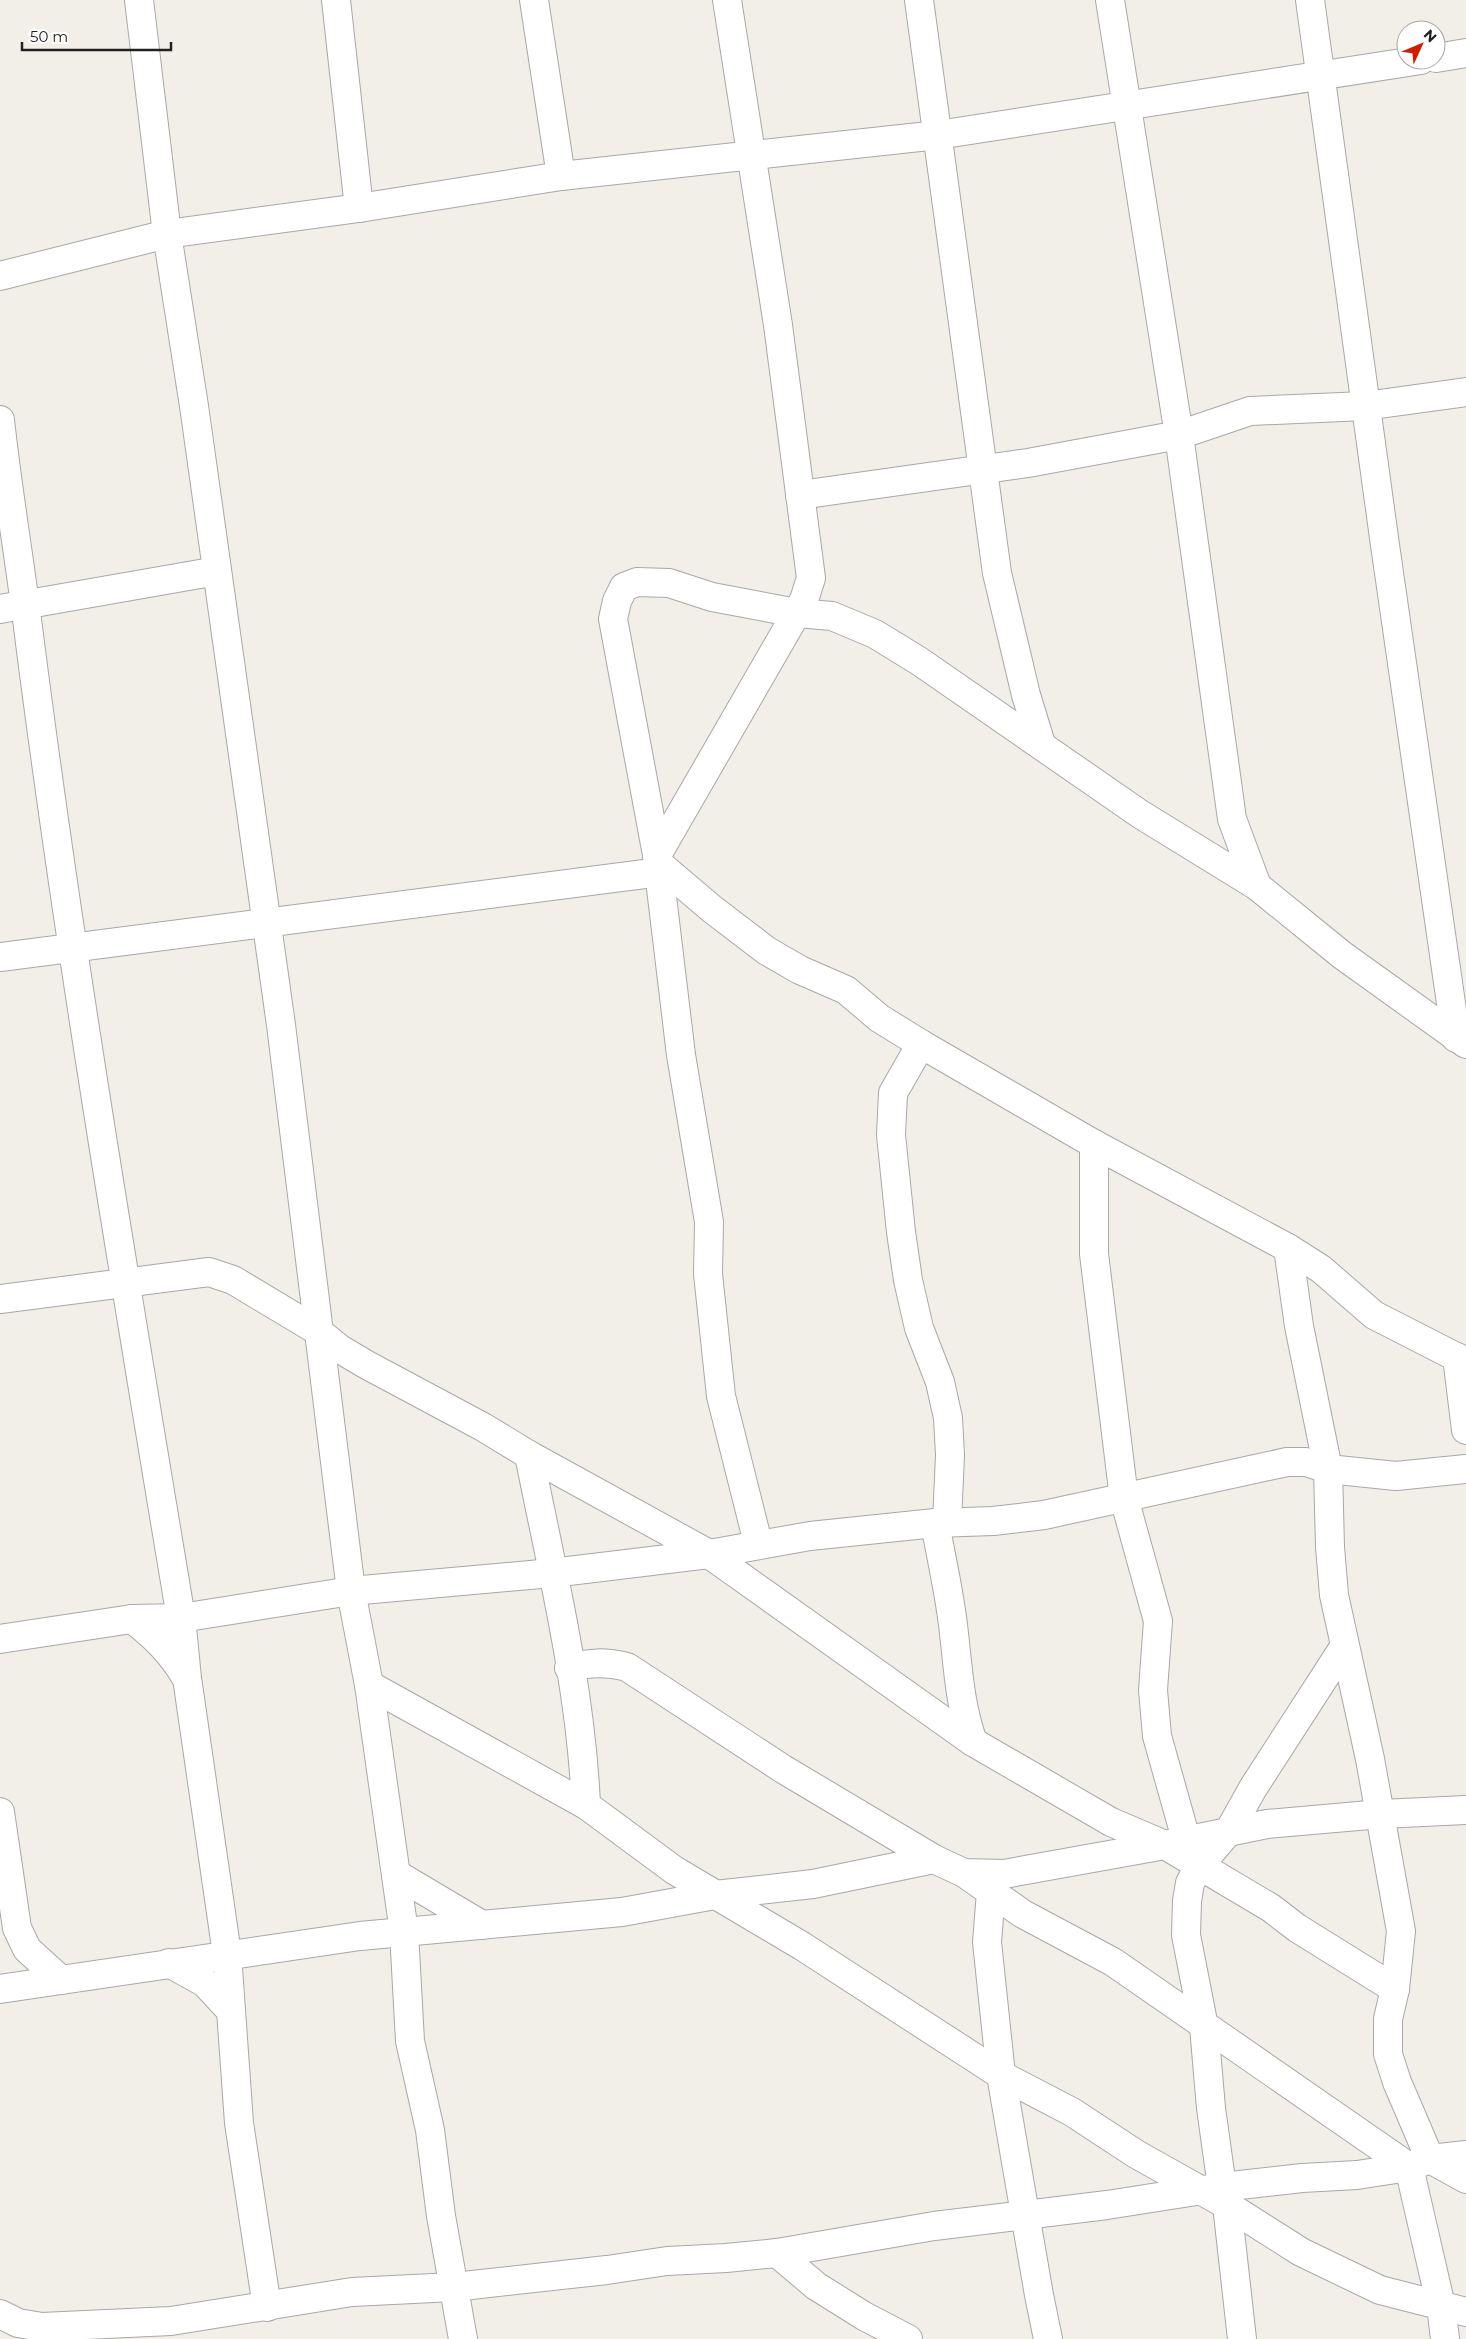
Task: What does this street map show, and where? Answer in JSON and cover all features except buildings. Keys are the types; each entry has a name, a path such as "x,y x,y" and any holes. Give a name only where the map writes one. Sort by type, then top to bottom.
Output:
{"street":[{"path":"139,0 167,234 217,571 282,1035 351,1591 369,1685 404,1932 410,2041 430,2130 441,2216 463,2339"},
{"path":"336,0 359,208"},
{"path":"534,0 561,176"},
{"path":"659,864 797,613 809,590 811,578 778,325 727,0"},
{"path":"919,0 997,573 1026,695 1041,744"},
{"path":"1110,0 1179,436 1232,819 1258,886"},
{"path":"1310,0 1346,248 1365,406 1461,1041"},
{"path":"1446,56 1466,53"},
{"path":"0,276 167,234 359,208 561,176 938,136 1396,64"},
{"path":"800,495 982,469 1179,436 1250,412 1365,406 1466,392"},
{"path":"0,420 6,477 13,607 53,821 125,1282 181,1618 187,1678 227,1954 239,2123 267,2307"},
{"path":"13,607 217,571"},
{"path":"811,578 832,616"},
{"path":"758,1543 721,1396 708,1274 710,1222 681,1055 659,864 613,619 617,601 624,587 636,582 669,583 712,597 797,613 832,616 875,634 904,650 1140,814 1258,886 1342,955 1461,1041"},
{"path":"0,957 266,922 659,864 755,943 783,961 846,990 879,1018 921,1044 1094,1144 1288,1248 1320,1269 1374,1315 1462,1359 1466,1430"},
{"path":"921,1044 893,1093 891,1135 908,1280 919,1328 940,1382 948,1418 950,1455 941,1523 958,1684 963,1716 972,1742"},
{"path":"1094,1144 1094,1254 1124,1498 1158,1621 1153,1690 1157,1736 1176,1842"},
{"path":"117,1232 140,1260 167,1277"},
{"path":"1288,1248 1299,1326 1328,1468 1330,1547 1334,1596 1381,1814 1401,1931 1395,1989 1388,2019 1388,2054 1420,2163 1454,2309 1445,2339"},
{"path":"0,1299 210,1272 221,1274 318,1331 340,1349 367,1366 483,1427 528,1455 709,1554 972,1742 1111,1822 1176,1842 1199,1866 1270,1908 1297,1928 1395,1989"},
{"path":"528,1455 570,1668 585,1775 586,1806"},
{"path":"0,1639 132,1619 181,1618 351,1591 552,1573 709,1554 758,1543 810,1536 941,1523 994,1521 1044,1515 1287,1462 1306,1462 1328,1468 1396,1476 1466,1470"},
{"path":"132,1619 174,1656 187,1678"},
{"path":"1242,2339 1216,2194 1204,2027 1186,1936 1189,1892 1199,1866 1229,1831 1263,1772 1344,1647"},
{"path":"570,1668 590,1662 611,1663 626,1667 783,1769 934,1859 964,1874 1023,1914 1113,1962 1204,2027 1420,2163 1466,2179"},
{"path":"369,1685 586,1806 674,1870 802,1946 1001,2075 1072,2112 1136,2154 1216,2194 1300,2252 1380,2290 1454,2309"},
{"path":"964,1874 1004,1874 1267,1824 1381,1814 1466,1810"},
{"path":"0,1812 17,1928 27,1949 61,1980"},
{"path":"0,1989 227,1954 404,1932 622,1912 716,1895 813,1884 934,1859"},
{"path":"396,1874 482,1925"},
{"path":"991,1892 987,1942 1001,2075 1048,2339"},
{"path":"169,1963 205,1983 231,2011"},
{"path":"23,2326 171,2321 352,2292 454,2287 607,2270 667,2261 777,2253 934,2226 1216,2194 1302,2178 1357,2175 1466,2155"},
{"path":"777,2253 816,2286 864,2316 908,2339"}]}
